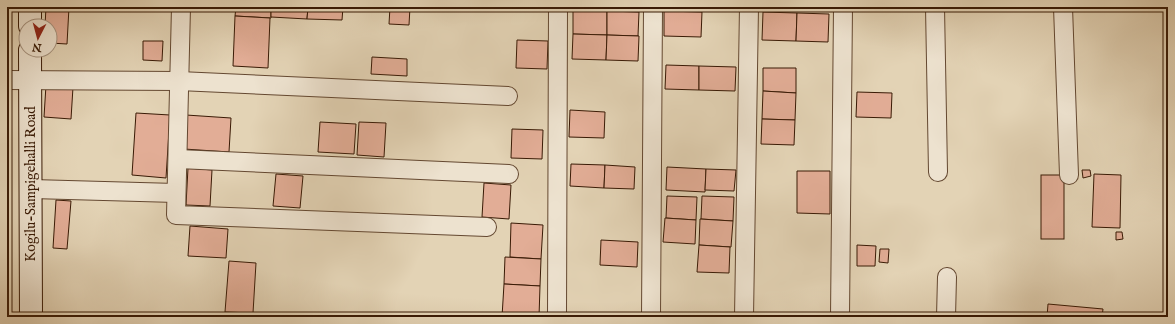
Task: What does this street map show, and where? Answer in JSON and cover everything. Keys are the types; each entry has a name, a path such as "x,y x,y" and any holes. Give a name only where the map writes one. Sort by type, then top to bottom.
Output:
{"street":[{"path":"30,7 30,18"},
{"path":"181,7 176,215 487,227"},
{"path":"557,317 558,7"},
{"path":"651,317 653,7"},
{"path":"744,317 749,7"},
{"path":"840,317 843,7"},
{"path":"935,7 938,172"},
{"path":"1063,7 1069,175"},
{"name":"Kogilu-Sampigehalli Road","path":"30,58 32,189 31,317"},
{"path":"7,80 179,81 508,96"},
{"path":"178,159 509,174"},
{"path":"32,189 176,192"},
{"path":"946,317 947,277"}],"building":[{"path":"46,7 69,7 67,44 58,43 58,18 45,18"},
{"path":"236,7 271,7 271,18 235,16"},
{"path":"271,7 308,7 307,19 271,17"},
{"path":"308,7 343,7 342,20 307,19"},
{"path":"390,7 410,7 409,25 389,24"},
{"path":"573,10 607,11 607,35 573,34"},
{"path":"607,11 639,12 638,36 607,35"},
{"path":"664,11 702,12 701,37 664,36"},
{"path":"763,12 797,13 796,41 762,40"},
{"path":"797,13 829,14 828,42 796,41"},
{"path":"235,16 270,18 268,68 233,66"},
{"path":"573,34 607,35 606,60 572,59"},
{"path":"607,35 639,36 638,61 606,60"},
{"path":"517,40 548,41 547,69 516,68"},
{"path":"143,41 163,41 162,61 143,60"},
{"path":"372,57 407,59 407,76 371,74"},
{"path":"666,65 699,66 699,90 665,89"},
{"path":"699,66 736,67 735,91 699,90"},
{"path":"763,68 796,68 796,93 763,91"},
{"path":"46,85 73,87 71,119 44,117"},
{"path":"763,91 796,93 795,120 762,119"},
{"path":"857,92 892,93 891,118 856,117"},
{"path":"570,110 605,112 604,138 569,137"},
{"path":"136,113 170,115 166,178 132,175"},
{"path":"186,115 231,118 229,152 184,149"},
{"path":"762,119 795,120 794,145 761,144"},
{"path":"320,122 356,124 354,154 318,152"},
{"path":"359,122 386,123 384,157 357,155"},
{"path":"512,129 543,130 542,159 511,158"},
{"path":"571,164 605,165 604,188 570,186"},
{"path":"605,165 635,167 634,189 604,188"},
{"path":"667,167 706,169 705,192 666,190"},
{"path":"188,168 212,170 210,206 186,205"},
{"path":"706,169 736,170 734,191 705,190"},
{"path":"1082,170 1090,170 1091,176 1083,178"},
{"path":"797,171 830,171 830,214 797,213"},
{"path":"276,174 303,176 300,208 273,206"},
{"path":"1094,174 1121,175 1120,228 1092,227"},
{"path":"1041,175 1064,175 1064,239 1041,239"},
{"path":"484,183 511,185 509,219 482,217"},
{"path":"667,196 697,197 696,220 666,218"},
{"path":"702,196 734,197 733,221 701,219"},
{"path":"56,200 71,201 67,249 53,248"},
{"path":"665,218 696,220 695,244 663,242"},
{"path":"700,219 733,221 731,247 699,245"},
{"path":"511,223 543,225 541,259 510,257"},
{"path":"190,226 228,229 226,258 188,256"},
{"path":"1116,232 1122,232 1123,239 1116,240"},
{"path":"601,240 638,242 637,267 600,265"},
{"path":"699,245 730,247 729,273 697,272"},
{"path":"857,245 876,246 875,266 857,266"},
{"path":"880,249 889,249 888,263 879,262"},
{"path":"505,257 541,259 540,286 504,284"},
{"path":"229,261 256,263 253,313 225,312"},
{"path":"504,284 540,286 539,317 502,317"},
{"path":"1048,304 1103,309 1102,317 1047,317"}]}
